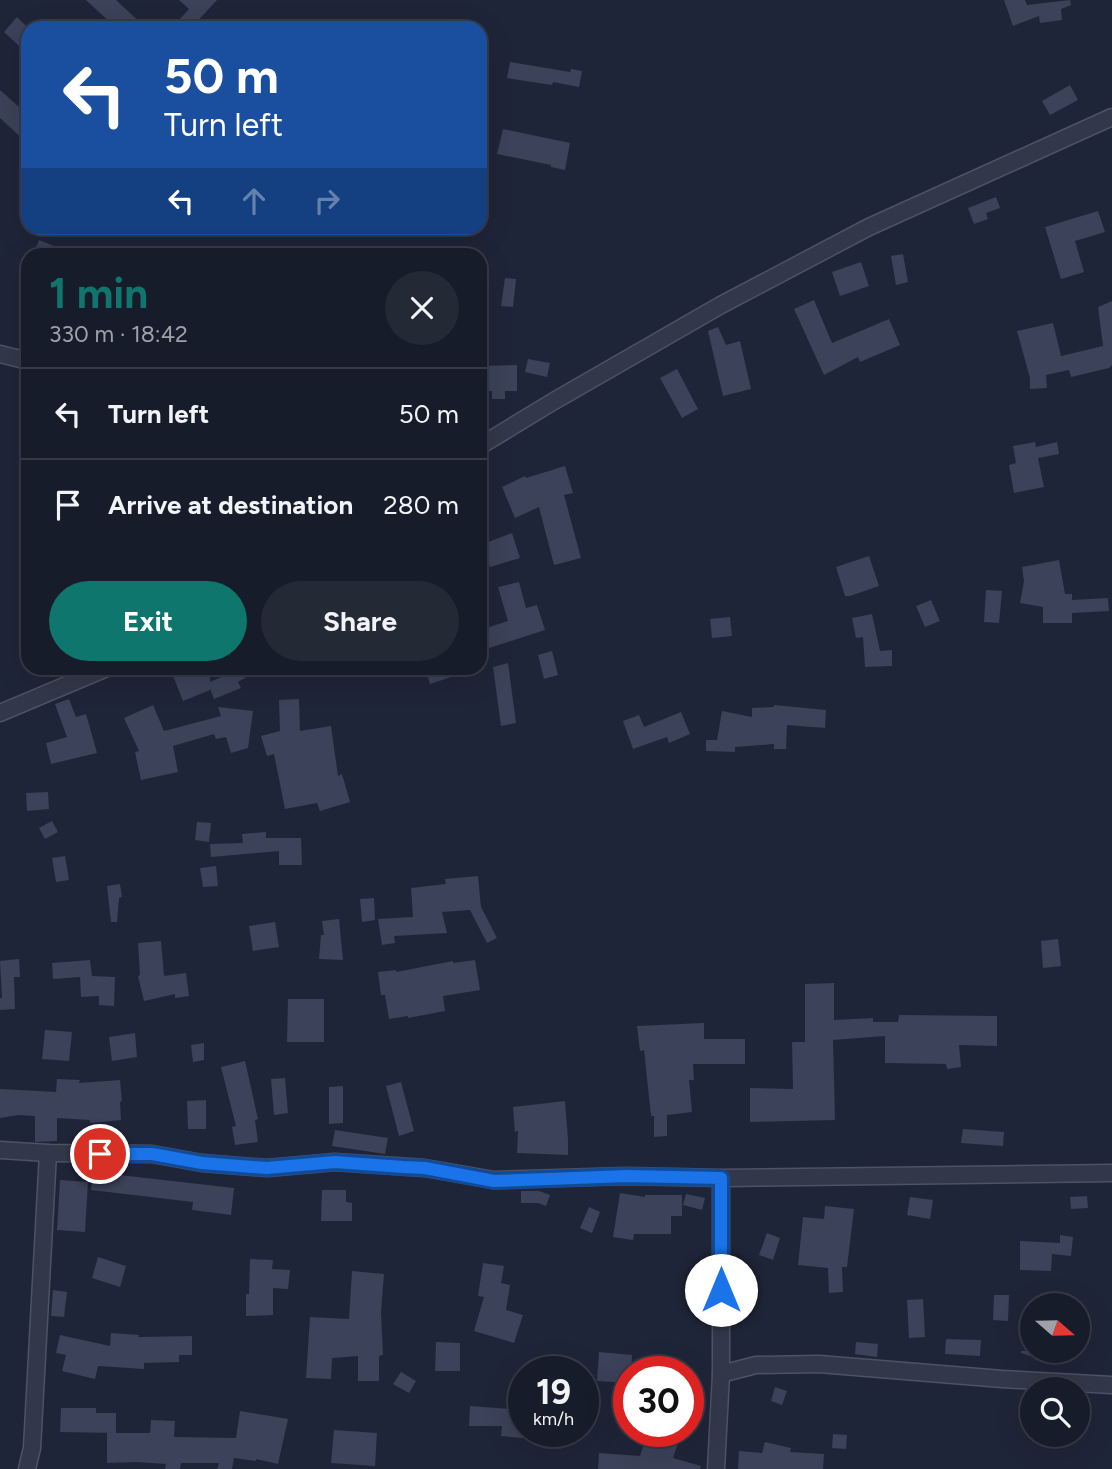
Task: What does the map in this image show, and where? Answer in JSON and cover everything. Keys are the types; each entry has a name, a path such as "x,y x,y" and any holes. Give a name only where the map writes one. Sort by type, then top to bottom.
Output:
{"street":[{"path":"487,442 720,305 869,227 1112,117"},
{"path":"0,354 21,359"},
{"path":"0,713 90,675"},
{"path":"0,1150 152,1154 202,1163 267,1168 335,1162 425,1168 494,1181 627,1176 721,1178 1112,1173"},
{"path":"27,1469 33,1448 48,1153"},
{"path":"716,1469 721,1374 721,1178"},
{"path":"721,1374 755,1365 818,1364 1112,1385"}],"building":[{"path":"86,0 116,0 138,21 108,21"},
{"path":"179,0 217,0 198,21 178,21 189,9"},
{"path":"1004,0 1025,0 1027,5 1070,0 1071,5 1061,9 1062,20 1040,23 1039,16 1013,26"},
{"path":"17,17 21,21 21,48 4,32"},
{"path":"510,62 570,72 571,69 582,71 579,87 507,78"},
{"path":"1070,85 1078,100 1050,115 1042,101"},
{"path":"0,90 21,109 21,138 0,118"},
{"path":"503,129 570,143 565,170 497,154"},
{"path":"996,197 1000,208 986,213 988,219 974,224 968,208"},
{"path":"1098,211 1105,232 1075,241 1084,272 1061,279 1045,227"},
{"path":"39,240 58,248 36,248"},
{"path":"903,254 908,282 896,285 891,256"},
{"path":"861,262 869,286 840,296 832,272"},
{"path":"505,278 516,279 513,307 501,306"},
{"path":"814,300 832,343 889,319 900,345 860,362 858,357 824,375 794,309"},
{"path":"1112,301 1112,365 1071,377 1069,370 1046,375 1047,388 1030,389 1030,378 1017,331 1053,323 1061,356 1103,346 1098,307"},
{"path":"718,327 726,345 740,341 751,389 723,396 708,331"},
{"path":"528,359 550,363 547,377 525,372"},
{"path":"517,365 517,391 505,391 505,399 492,399 492,391 487,391 487,366"},
{"path":"677,369 698,409 682,418 660,378"},
{"path":"1035,442 1036,447 1057,442 1059,454 1038,458 1044,487 1014,493 1009,465 1016,463 1013,446"},
{"path":"565,466 573,493 564,495 581,558 554,565 539,507 515,518 502,487 525,476 526,478"},
{"path":"512,533 520,558 490,567 487,542"},
{"path":"869,556 879,586 845,596 836,567"},
{"path":"1059,560 1065,594 1072,594 1072,600 1108,598 1109,611 1072,613 1072,623 1043,623 1043,607 1020,603 1024,581 1022,567"},
{"path":"519,582 526,608 537,605 545,630 487,649 487,628 508,621 498,587"},
{"path":"986,590 1002,591 999,623 984,622"},
{"path":"931,600 940,621 925,627 916,606"},
{"path":"872,614 880,651 892,650 892,666 865,667 863,637 856,638 852,618"},
{"path":"730,617 732,636 712,638 710,619"},
{"path":"552,651 558,675 544,679 538,655"},
{"path":"508,663 516,723 501,726 493,667"},
{"path":"173,675 210,675 210,682 226,675 250,675 238,682 241,688 214,699 210,688 183,701"},
{"path":"427,675 457,675 430,684"},
{"path":"69,699 76,717 86,714 97,753 51,764 46,743 67,737 55,704"},
{"path":"299,699 300,731 331,726 338,776 342,774 350,802 320,811 317,803 285,809 274,754 267,756 261,736 280,731 279,700"},
{"path":"153,705 164,731 221,716 218,707 253,711 248,748 231,753 226,737 216,739 214,734 173,746 178,772 141,780 135,752 139,751 124,718"},
{"path":"774,705 826,710 825,728 787,725 786,749 774,749 774,744 735,747 735,752 706,751 706,740 717,740 722,711 752,717 752,708"},
{"path":"681,712 690,734 669,743 667,737 633,749 623,721 639,715 644,727"},
{"path":"48,792 49,809 27,811 26,793"},
{"path":"52,821 58,832 45,839 39,828"},
{"path":"197,822 211,823 209,842 195,840"},
{"path":"266,832 266,838 301,838 302,865 279,865 279,851 211,857 210,844 243,843 242,834"},
{"path":"65,856 69,880 56,882 52,858"},
{"path":"216,866 218,886 203,887 200,868"},
{"path":"478,876 481,907 497,938 487,943 470,910 442,912 447,933 394,936 395,943 382,945 378,919 413,917 411,888 446,884 445,879"},
{"path":"120,884 122,897 119,898 117,922 111,922 107,886"},
{"path":"374,898 375,920 362,922 360,899"},
{"path":"339,919 343,960 319,959 321,935 324,935 322,921"},
{"path":"275,922 279,947 253,951 249,926"},
{"path":"1058,939 1061,966 1043,968 1041,941"},
{"path":"161,941 164,976 186,973 189,996 175,998 175,994 144,1001 138,976 138,943"},
{"path":"19,959 20,977 14,977 15,1009 0,1010 0,961"},
{"path":"90,960 92,976 115,977 114,1006 99,1005 99,996 81,997 80,977 53,979 52,963"},
{"path":"475,960 480,990 443,996 445,1011 389,1019 385,995 381,995 378,972 396,972 453,961"},
{"path":"834,983 834,1020 873,1018 873,1022 898,1022 899,1015 997,1016 997,1046 959,1045 961,1067 947,1069 946,1064 885,1063 885,1036 833,1040 835,1120 750,1122 750,1088 793,1089 792,1042 805,1042 805,984"},
{"path":"288,999 324,999 324,1042 287,1042"},
{"path":"704,1023 704,1039 745,1039 745,1064 693,1064 694,1080 689,1080 692,1112 667,1115 667,1136 654,1137 654,1116 651,1116 644,1050 640,1051 637,1026"},
{"path":"45,1030 72,1032 69,1061 42,1059"},
{"path":"135,1033 137,1057 112,1061 109,1037"},
{"path":"204,1043 204,1060 193,1062 191,1045"},
{"path":"245,1061 258,1119 255,1120 258,1142 235,1145 232,1127 236,1126 221,1067"},
{"path":"285,1078 288,1113 274,1115 271,1079"},
{"path":"57,1079 80,1080 79,1083 120,1080 121,1120 90,1123 90,1120 57,1118 57,1141 35,1142 35,1116 0,1118 0,1089 56,1092"},
{"path":"401,1082 414,1131 399,1136 386,1086"},
{"path":"343,1086 343,1123 329,1124 329,1087"},
{"path":"206,1100 206,1129 188,1129 187,1101"},
{"path":"565,1101 568,1155 517,1153 518,1131 515,1132 513,1107"},
{"path":"963,1129 1004,1132 1003,1146 961,1143"},
{"path":"335,1130 388,1138 385,1154 332,1146"},
{"path":"93,1172 234,1188 231,1215 192,1210 193,1202 91,1190"},
{"path":"60,1180 88,1182 85,1232 57,1230"},
{"path":"322,1190 346,1190 346,1202 352,1203 352,1221 321,1221"},
{"path":"521,1191 539,1191 550,1195 546,1206 521,1203"},
{"path":"620,1193 645,1197 682,1195 682,1216 671,1216 671,1234 634,1234 633,1240 613,1237"},
{"path":"686,1194 705,1198 702,1210 683,1205"},
{"path":"1087,1196 1088,1208 1071,1209 1070,1197"},
{"path":"910,1197 933,1200 930,1219 907,1215"},
{"path":"825,1206 854,1209 847,1267 842,1267 843,1292 829,1293 828,1268 798,1265 803,1217 824,1219"},
{"path":"589,1207 600,1212 592,1233 580,1228"},
{"path":"767,1233 780,1238 773,1260 759,1255"},
{"path":"1060,1235 1073,1237 1071,1256 1052,1254 1051,1271 1020,1270 1020,1241 1060,1243"},
{"path":"98,1257 126,1266 120,1287 92,1278"},
{"path":"250,1259 273,1260 272,1269 290,1270 288,1289 273,1288 273,1315 246,1316"},
{"path":"483,1263 504,1266 501,1283 510,1285 506,1310 523,1315 514,1343 474,1331 484,1297 478,1296"},
{"path":"352,1271 384,1274 381,1312 383,1355 379,1356 379,1381 358,1381 358,1356 332,1358 331,1379 306,1378 310,1317 349,1319"},
{"path":"53,1290 67,1292 64,1317 51,1316"},
{"path":"994,1295 1009,1295 1008,1321 993,1320"},
{"path":"923,1299 925,1337 909,1338 907,1300"},
{"path":"111,1333 139,1335 138,1337 192,1336 192,1355 179,1355 179,1362 144,1363 144,1369 98,1366 95,1379 62,1371 66,1355 56,1353 60,1335 110,1346"},
{"path":"946,1339 981,1340 980,1356 945,1354"},
{"path":"436,1342 460,1343 460,1371 435,1371"},
{"path":"856,1342 878,1344 877,1357 855,1354"},
{"path":"599,1352 632,1355 613,1356 613,1382 599,1381"},
{"path":"401,1372 416,1381 409,1393 393,1384"},
{"path":"775,1387 787,1391 782,1405 771,1401"},
{"path":"470,1406 508,1409 508,1437 501,1436 502,1426 469,1426"},
{"path":"61,1408 96,1408 96,1413 116,1413 116,1433 60,1432"},
{"path":"240,1411 288,1419 278,1464 234,1458 232,1469 217,1469 219,1463 181,1463 180,1469 165,1469 166,1464 107,1463 107,1433 150,1433 151,1420 175,1421 174,1437 236,1438"},
{"path":"334,1430 377,1433 375,1466 331,1463"},
{"path":"833,1434 847,1435 846,1449 832,1448"},
{"path":"765,1442 791,1448 790,1452 824,1454 823,1469 738,1469 739,1451 762,1453"},
{"path":"643,1447 677,1447 673,1458 701,1466 700,1469 598,1469 599,1453 640,1456"}],"route":[{"path":"100,1154 152,1154 202,1163 267,1168 335,1162 425,1168 494,1181 627,1176 721,1178 721,1290"}]}
